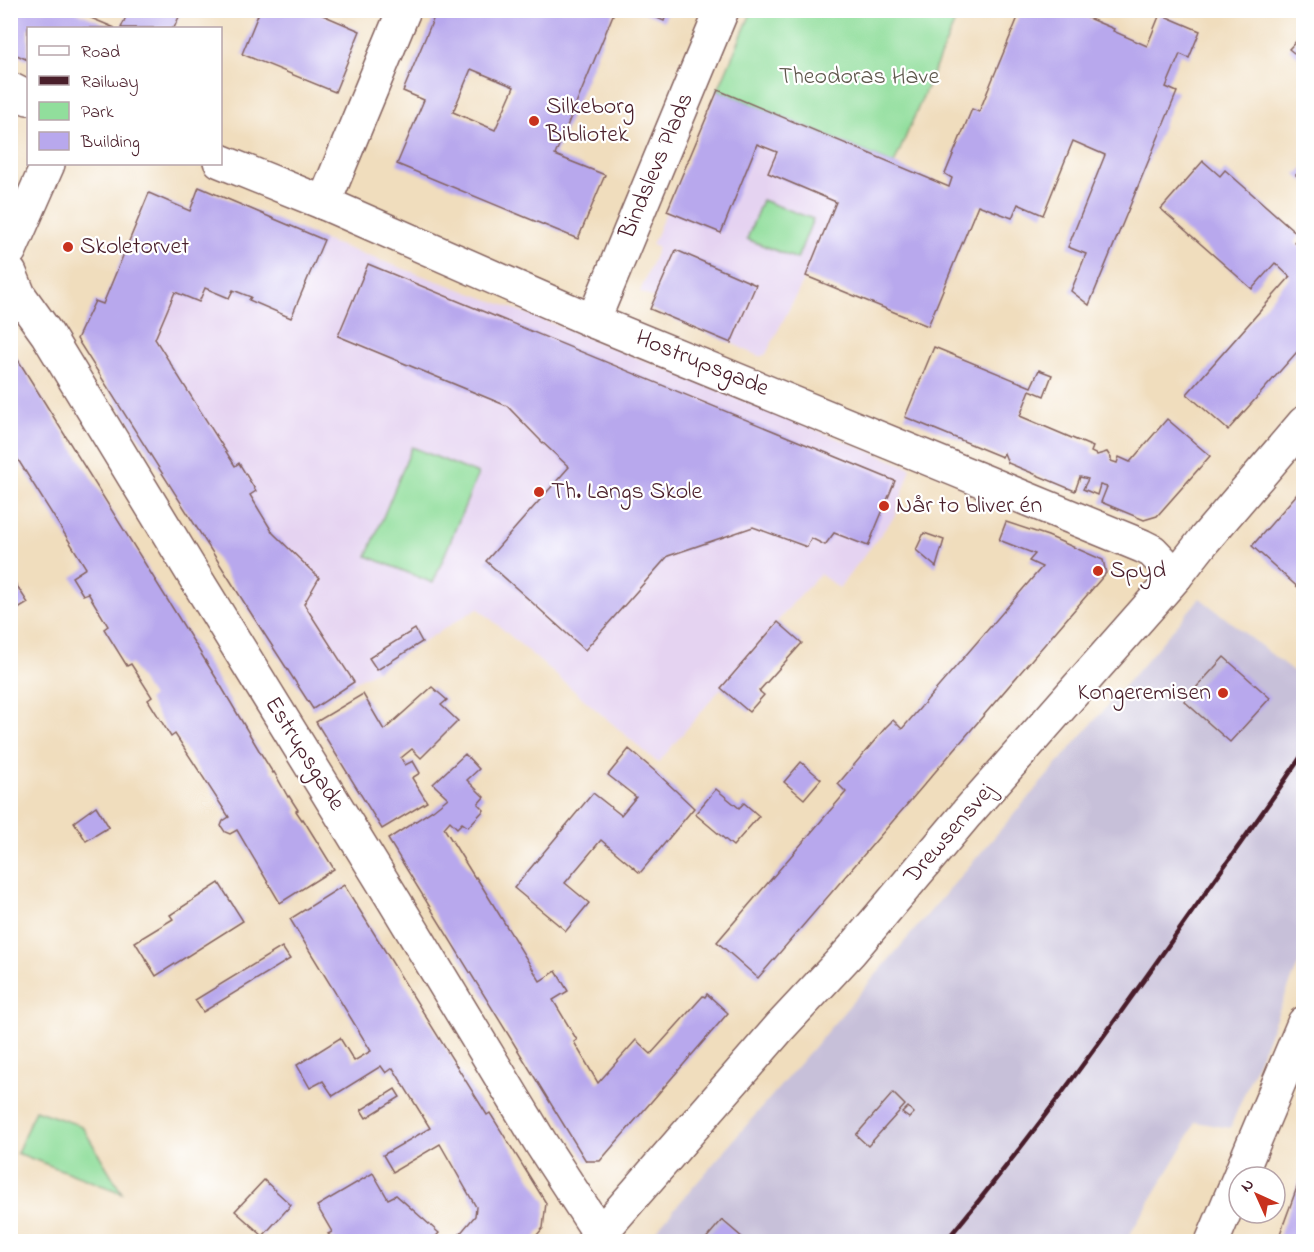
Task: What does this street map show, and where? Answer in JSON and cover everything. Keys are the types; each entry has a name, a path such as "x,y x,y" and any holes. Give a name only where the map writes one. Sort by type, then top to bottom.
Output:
{"street":[{"path":"324,203 404,10"},
{"name":"Bindslevs Plads","path":"593,321 722,10"},
{"path":"10,89 27,98"},
{"name":"Hostrupsgade","path":"222,162 324,203 593,321 1135,543 1152,551 1176,576"},
{"path":"10,250 48,165"},
{"name":"Estrupsgade","path":"10,273 19,295 46,334 395,902 568,1187 596,1238"},
{"name":"Drewsensvej","path":"596,1238 780,1027 851,951 966,813 1176,576 1304,423"},
{"path":"1212,1242 1304,1023"}],"shaded area":[{"path":"718,90 858,148 806,276 766,354 762,356 650,309 655,299 640,292 658,248 652,245"},
{"name":"Th. Langs Skole","path":"199,187 324,240 531,315 911,468 895,516 839,588 820,574 658,763 478,608 313,709 77,339 95,301 103,303 149,193 189,210"},
{"path":"1200,598 1303,679 1303,953 1230,1128 1195,1122 1185,1143 1126,1241 646,1242"}],"green space":[{"name":"Theodoras Have","path":"937,10 956,19 894,164 718,90 752,11"},
{"path":"762,200 813,219 797,259 747,239"},
{"path":"412,447 478,474 433,583 367,556"},
{"path":"35,1110 82,1126 122,1193 17,1153"}],"building":[{"path":"10,10 72,10 113,27 27,27 27,60 10,52"},
{"path":"129,10 182,10 174,27 121,27"},
{"path":"260,10 311,10 360,31 335,92 242,54"},
{"name":"Silkeborg Bibliotek","path":"437,10 615,10 555,155 605,175 578,239 397,164 424,100 403,91","holes":["471,69 514,87 495,130 453,112"]},
{"path":"639,10 668,10 664,21"},
{"path":"1021,10 1069,10 1147,46 1160,14 1200,31 1189,58 1180,54 1166,87 1177,92 1089,305 1071,291 1086,254 1068,247 1105,155 1073,141 1043,215 1018,204 1012,218 978,205 928,326 806,276 836,202 768,173 777,152 757,144 721,233 667,211 718,90 949,187 952,178 945,174 972,109 979,112"},
{"path":"1304,33 1304,61 1289,49"},
{"path":"1203,161 1220,176 1225,170 1300,236 1294,242 1304,250 1304,344 1228,430 1187,394 1290,277 1275,263 1252,289 1161,209"},
{"path":"1304,167 1304,182 1296,175"},
{"path":"199,187 324,240 291,318 249,300 251,297 233,290 229,298 205,288 199,302 175,292 155,339 235,466 239,463 256,491 250,495 273,533 319,578 304,604 354,682 313,709 77,339 95,301 103,304 149,193 190,211"},
{"path":"676,250 756,285 731,343 650,309"},
{"path":"368,264 895,481 868,546 834,533 825,545 811,538 807,547 753,527 668,556 585,650 486,561 569,467 507,406 338,336"},
{"path":"10,347 334,869 280,903 237,830 230,834 225,832 221,826 223,821 229,817 175,734 171,737 148,700 152,697 131,664 127,666 104,629 108,626 88,593 83,595 72,577 86,568 10,447"},
{"path":"934,347 1031,387 1039,370 1052,375 1044,396 1030,390 1020,416 1093,447 1091,452 1097,455 1107,452 1111,461 1117,463 1119,457 1130,462 1167,419 1210,456 1157,516 1144,520 1101,502 1107,487 1100,485 1097,495 1083,489 1088,479 1080,477 1075,491 1008,463 1004,453 1002,457 905,417"},
{"path":"1304,486 1304,589 1302,591 1252,546"},
{"path":"1006,522 1048,536 1103,560 1106,573 758,978 717,942 846,792 838,784 886,727 893,720 902,729 1042,567 1029,561 1035,554 999,540"},
{"path":"924,533 944,540 936,567 916,550"},
{"path":"10,575 28,603 10,614"},
{"path":"778,622 802,643 759,691 764,695 749,712 721,688"},
{"path":"415,629 422,642 377,670 369,658"},
{"path":"1224,657 1270,698 1230,742 1184,701"},
{"path":"432,687 447,700 441,705 458,721 421,758 412,749 401,758 405,765 413,761 420,773 412,778 427,802 382,829 316,722 363,694 384,730"},
{"path":"629,749 694,808 640,873 601,840 565,883 589,903 566,931 514,888 593,793 621,815 636,797 608,775"},
{"path":"465,754 479,769 467,780 484,797 478,804 484,810 468,827 462,823 457,828 450,821 444,828 540,981 556,971 568,991 553,1000 577,1040 574,1042 598,1083 636,1040 651,1054 703,996 707,994 728,1013 600,1161 586,1161 388,839 448,798 433,784"},
{"path":"801,762 821,779 804,799 784,782"},
{"path":"716,789 739,808 744,803 759,816 733,846 695,814"},
{"path":"96,806 109,827 86,841 74,822"},
{"path":"219,883 243,921 156,976 135,942 173,919 170,915"},
{"path":"344,885 487,1115 490,1113 546,1203 543,1228 531,1242 453,1242 475,1216 476,1207 440,1144 393,1172 383,1155 430,1128 393,1068 386,1073 381,1066 333,1096 323,1081 310,1088 297,1065 340,1038 354,1061 371,1051 290,919"},
{"path":"282,947 290,959 203,1012 195,1000"},
{"path":"395,1089 400,1097 366,1118 361,1110"},
{"path":"893,1093 905,1105 868,1146 856,1135"},
{"path":"908,1107 914,1113 909,1118 902,1113"},
{"path":"1303,1171 1304,1242 1277,1242 1283,1225 1287,1225 1287,1215"},
{"path":"373,1173 388,1199 396,1195 439,1233 431,1242 337,1242 328,1234 332,1232 317,1206"},
{"path":"264,1180 291,1205 263,1236 235,1211"},
{"path":"722,1220 744,1239 742,1242 703,1242"}],"railway":[{"path":"945,1242 1076,1074 1304,752"}],"place":[{"name":"Silkeborg Bibliotek","path":"534,121"},
{"name":"Skoletorvet","path":"68,247"},
{"name":"Th. Langs Skole","path":"539,492"},
{"name":"Når to bliver én","path":"884,506"},
{"name":"Spyd","path":"1098,571"},
{"name":"Kongeremisen","path":"1223,693"}]}
